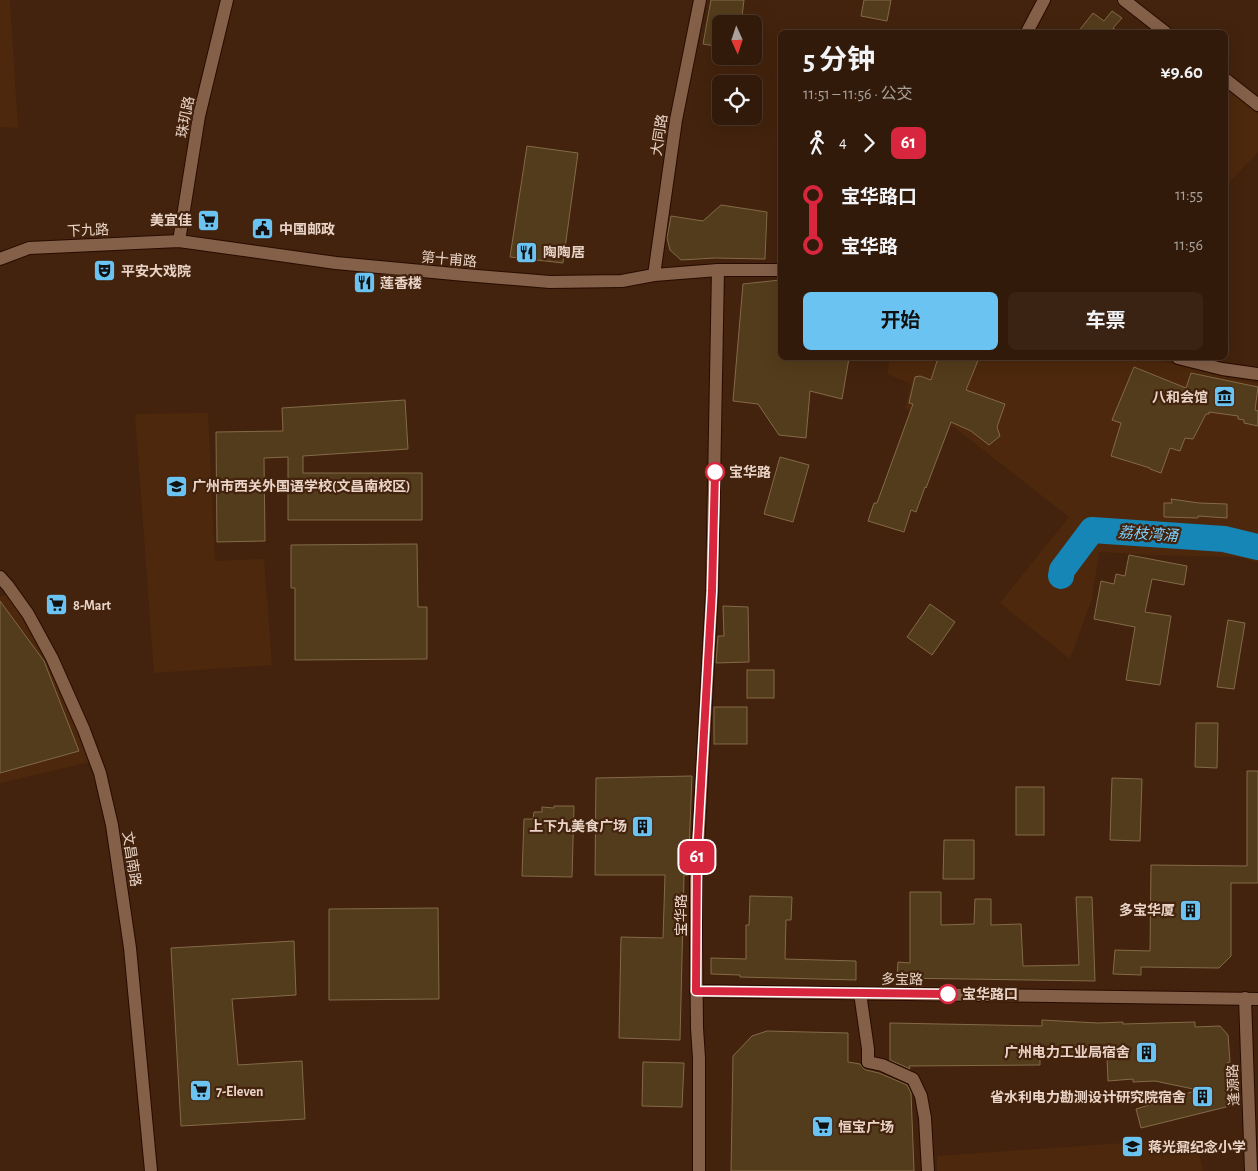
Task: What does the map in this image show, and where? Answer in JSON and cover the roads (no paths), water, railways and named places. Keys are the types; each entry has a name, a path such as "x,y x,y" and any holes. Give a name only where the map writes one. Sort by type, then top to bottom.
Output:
{"street":[{"name":"珠玑路","path":"180,241 199,116 227,0"},
{"name":"大同路","path":"654,275 676,120 700,0"},
{"path":"1028,30 1044,0"},
{"path":"1124,0 1163,30"},
{"path":"1228,81 1258,105"},
{"name":"下九路","path":"0,259 29,248 180,241"},
{"name":"第十甫路","path":"180,241 336,263 550,282 622,281 654,275 718,270 778,270"},
{"name":"宝华路","path":"699,1171 699,1058 696,991 697,856 712,580 718,270"},
{"path":"1186,360 1222,369 1258,374"},
{"name":"文昌南路","path":"0,577 28,614 52,658 100,773 112,825 130,948 151,1171"},
{"name":"多宝路","path":"696,991 1252,998"},
{"path":"860,993 868,1062 882,1065 913,1079 920,1096 925,1118 928,1171"},
{"name":"逢源路","path":"1251,1171 1252,998"}],"waterway":[{"name":"荔枝湾涌","path":"1061,576 1062,570 1092,530 1224,539 1258,547"}],"place":[{"name":"美宜佳","path":"208,220"},
{"name":"中国邮政","path":"263,229"},
{"name":"陶陶居","path":"527,252"},
{"name":"平安大戏院","path":"105,271"},
{"name":"莲香楼","path":"364,283"},
{"name":"八和会馆","path":"1224,397"},
{"name":"宝华路","path":"715,472"},
{"name":"广州市西关外国语学校(文昌南校区)","path":"176,486"},
{"name":"8-Mart","path":"57,605"},
{"name":"上下九美食广场","path":"643,826"},
{"name":"多宝华厦","path":"1191,910"},
{"name":"宝华路口","path":"948,994"},
{"name":"广州电力工业局宿舍","path":"1146,1052"},
{"name":"7-Eleven","path":"200,1091"},
{"name":"省水利电力勘测设计研究院宿舍","path":"1202,1097"},
{"name":"恒宝广场","path":"822,1127"},
{"name":"蒋光鼐纪念小学","path":"1132,1147"}]}
